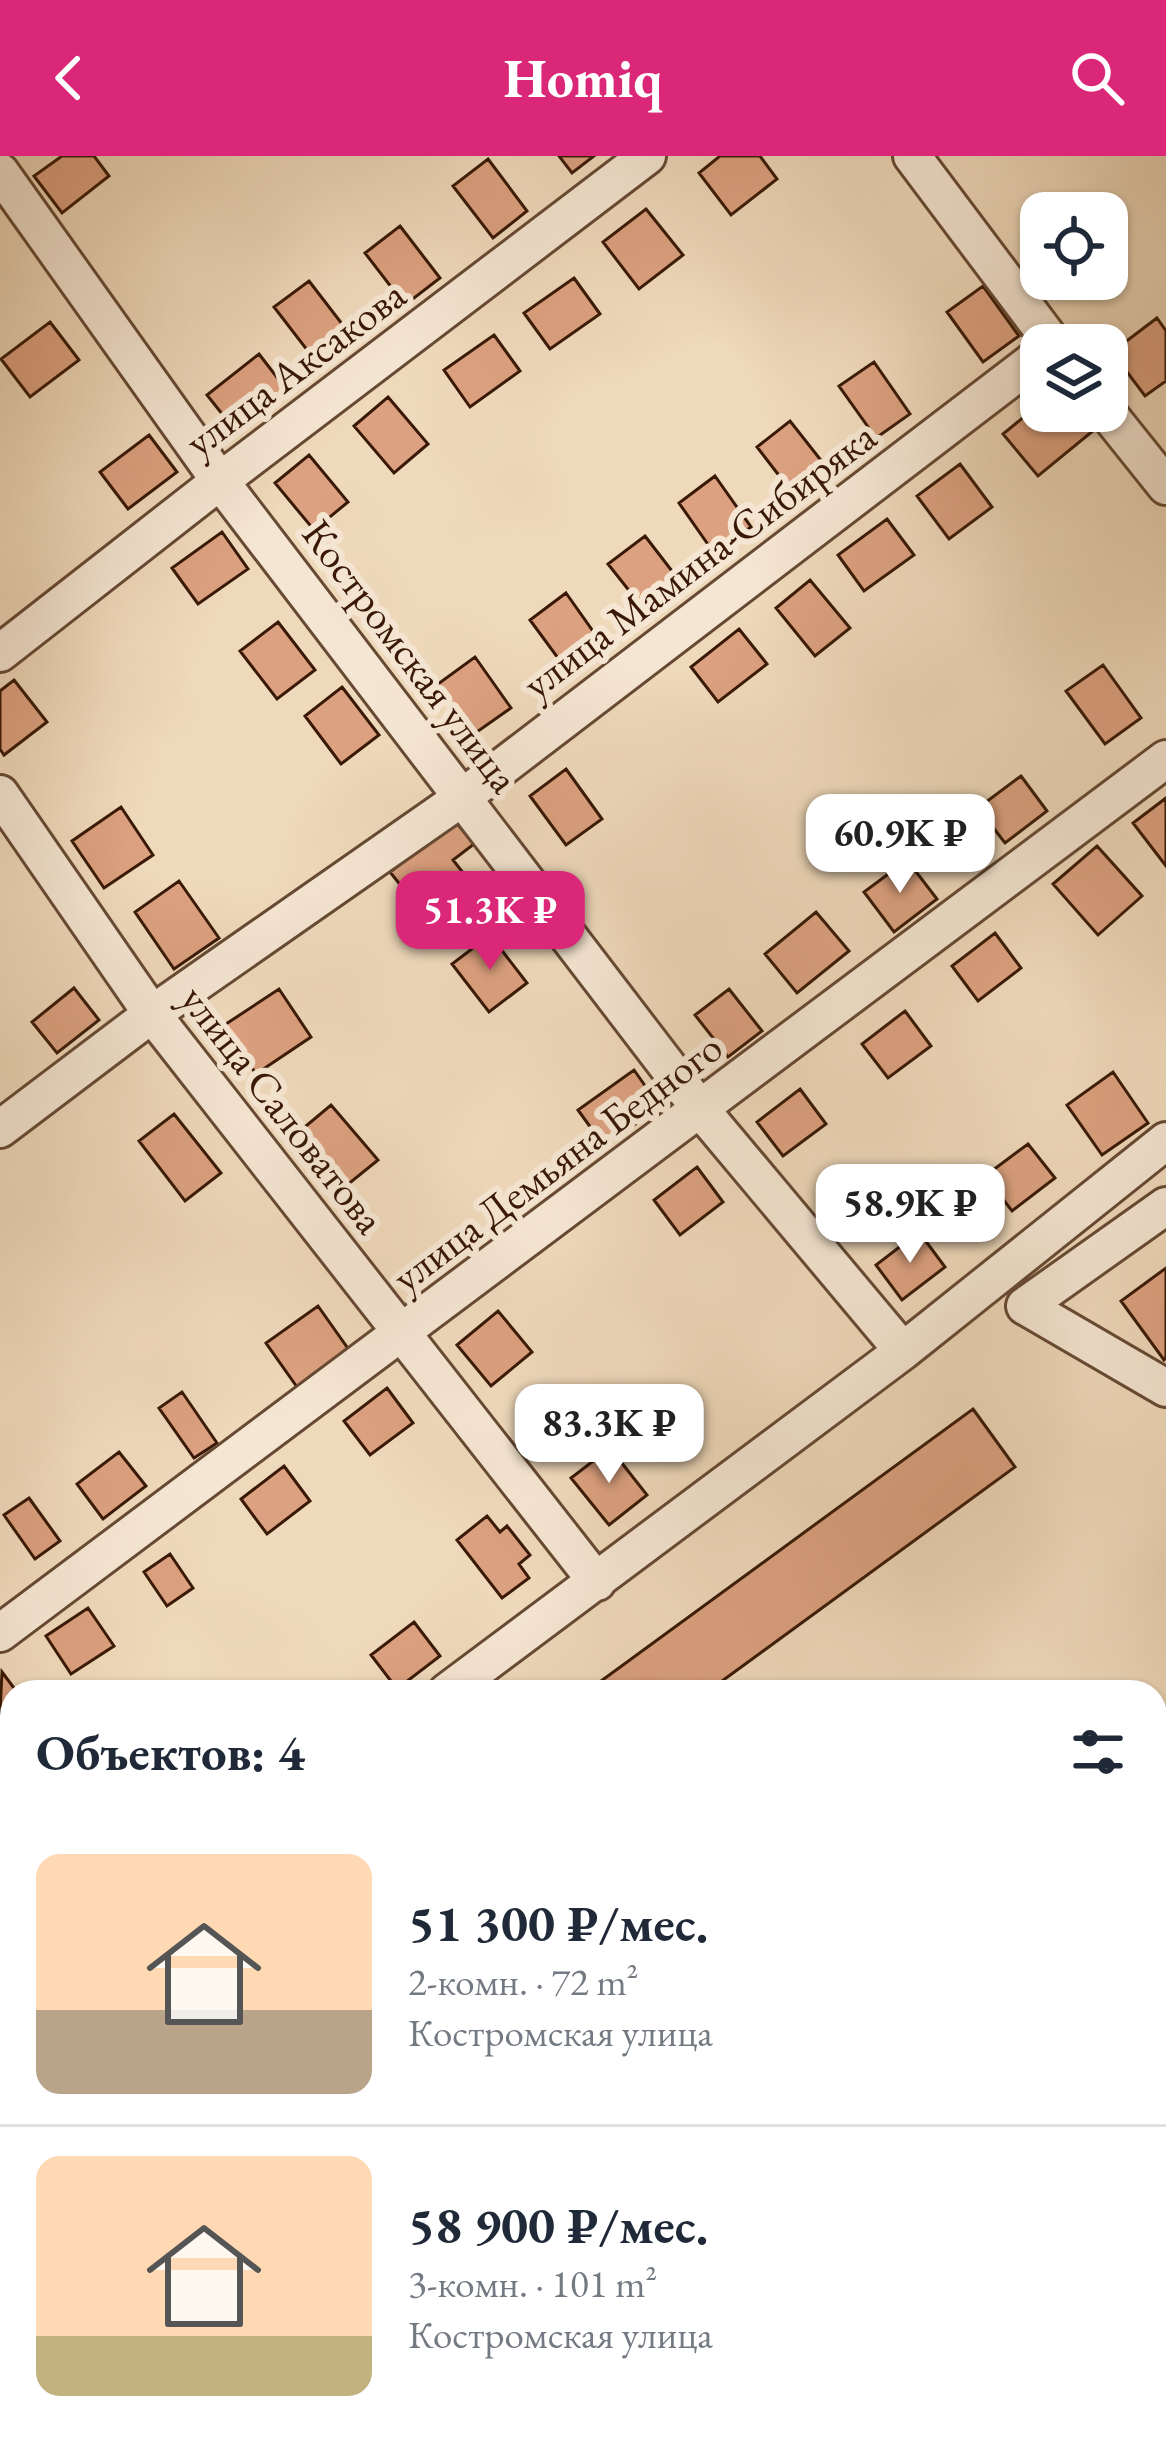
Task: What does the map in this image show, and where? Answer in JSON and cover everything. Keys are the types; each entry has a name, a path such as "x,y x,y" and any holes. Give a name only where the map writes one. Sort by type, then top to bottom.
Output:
{"street":[{"name":"улица Аксакова","path":"0,653 647,156"},
{"path":"912,156 1038,324"},
{"name":"Костромская улица","path":"0,172 220,481 701,1110 903,1351"},
{"name":"улица Мамина-Сибиряка","path":"0,1129 152,1015 463,797 1020,372"},
{"path":"1123,432 1166,486"},
{"name":"улица Демьяна Бедного","path":"0,1633 1166,759"},
{"name":"улица Саловатова","path":"0,794 152,1015 596,1582"},
{"path":"463,1680 903,1351 1166,1141"},
{"path":"1166,1206 1024,1306 1166,1388"}],"building":[{"path":"62,156 94,156 109,176 62,213 34,176"},
{"path":"559,156 594,156 572,173"},
{"path":"720,156 760,156 777,179 731,215 699,173"},
{"path":"488,159 527,211 493,238 453,186"},
{"path":"646,209 683,255 639,289 603,242"},
{"path":"400,226 440,278 405,305 365,253"},
{"path":"574,278 600,314 550,349 524,313"},
{"path":"309,281 349,333 314,359 274,307"},
{"path":"983,286 1019,336 983,362 947,312"},
{"path":"1157,318 1166,331 1166,381 1145,396 1128,373 1128,340"},
{"path":"50,322 79,360 30,397 1,359"},
{"path":"494,335 520,371 470,407 444,370"},
{"path":"259,354 286,389 234,429 207,395"},
{"path":"874,362 910,414 876,438 839,386"},
{"path":"388,397 428,444 394,473 354,426"},
{"path":"1020,420 1020,432 1092,432 1038,476 1003,434"},
{"path":"790,421 831,473 798,500 757,447"},
{"path":"149,435 177,472 128,509 100,472"},
{"path":"309,455 348,502 314,530 275,483"},
{"path":"960,464 992,507 949,539 917,496"},
{"path":"715,476 751,527 714,553 679,503"},
{"path":"887,519 914,555 864,591 838,555"},
{"path":"222,532 248,569 198,604 172,568"},
{"path":"645,536 682,584 646,612 608,564"},
{"path":"810,580 850,628 815,656 776,608"},
{"path":"566,593 602,644 566,669 530,620"},
{"path":"278,622 315,670 277,699 240,651"},
{"path":"739,629 767,664 718,702 691,667"},
{"path":"475,657 511,708 474,734 438,684"},
{"path":"1103,665 1141,718 1105,744 1066,691"},
{"path":"14,680 47,722 4,755 0,749 0,691"},
{"path":"342,687 379,735 341,764 305,716"},
{"path":"566,769 602,819 566,845 530,796"},
{"path":"1021,776 1047,811 1005,843 978,808"},
{"path":"1166,798 1166,866 1133,823"},
{"path":"121,807 153,855 104,888 72,841"},
{"path":"455,821 474,844 453,860 479,893 445,920 420,888 410,897 390,872"},
{"path":"1097,846 1142,896 1098,935 1053,884"},
{"path":"907,860 937,899 894,932 864,892"},
{"path":"179,881 219,938 174,969 135,912"},
{"path":"816,912 849,951 797,993 765,954"},
{"path":"995,933 1021,968 978,1001 952,966"},
{"path":"490,935 527,983 489,1012 452,964"},
{"path":"74,988 99,1020 57,1053 32,1022"},
{"path":"279,989 311,1037 256,1074 223,1026"},
{"path":"729,989 762,1031 728,1057 695,1015"},
{"path":"905,1011 931,1046 888,1078 862,1044"},
{"path":"634,1070 660,1107 604,1146 578,1110"},
{"path":"1113,1072 1148,1123 1102,1155 1067,1105"},
{"path":"800,1089 826,1124 783,1156 757,1122"},
{"path":"331,1105 378,1160 346,1186 300,1131"},
{"path":"174,1114 221,1173 185,1201 139,1141"},
{"path":"1028,1144 1055,1178 1012,1211 985,1176"},
{"path":"697,1167 723,1202 680,1235 654,1200"},
{"path":"919,1232 945,1267 902,1300 876,1265"},
{"path":"1166,1268 1166,1358 1164,1360 1121,1301"},
{"path":"318,1306 349,1350 297,1387 266,1343"},
{"path":"498,1311 532,1352 491,1386 457,1345"},
{"path":"387,1388 413,1423 370,1455 344,1421"},
{"path":"182,1392 217,1443 194,1458 159,1408"},
{"path":"973,1409 1015,1467 723,1680 602,1680"},
{"path":"610,1448 647,1495 609,1525 571,1478"},
{"path":"119,1452 146,1486 103,1519 77,1484"},
{"path":"284,1466 310,1501 267,1534 241,1499"},
{"path":"29,1498 60,1541 35,1559 4,1515"},
{"path":"487,1516 500,1532 507,1526 530,1555 519,1564 529,1578 502,1598 457,1540"},
{"path":"170,1554 193,1588 167,1606 144,1572"},
{"path":"88,1608 114,1646 71,1674 46,1636"},
{"path":"414,1622 440,1656 409,1680 390,1680 371,1655"}]}
